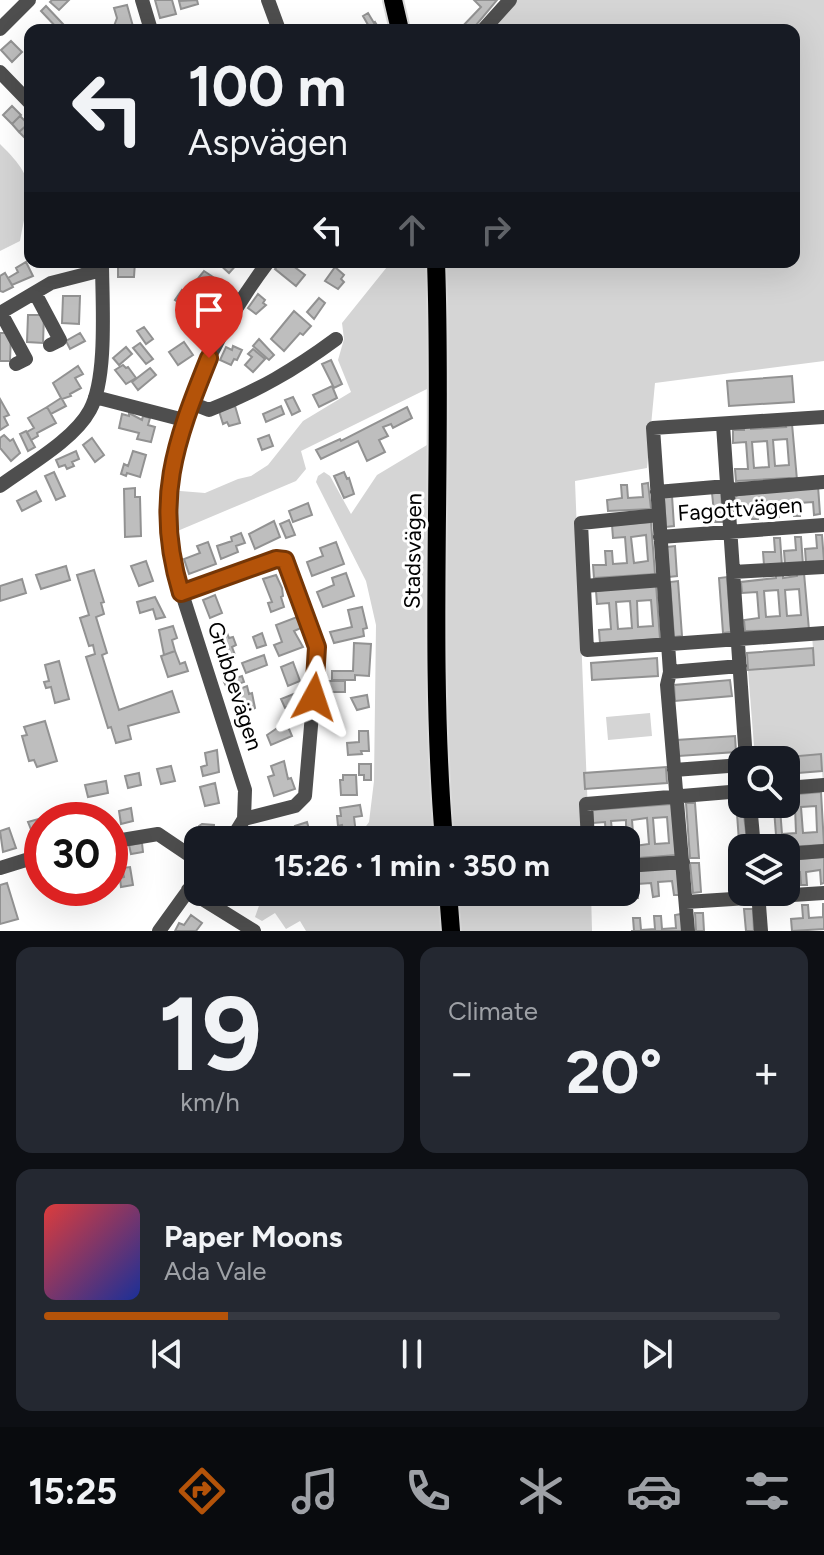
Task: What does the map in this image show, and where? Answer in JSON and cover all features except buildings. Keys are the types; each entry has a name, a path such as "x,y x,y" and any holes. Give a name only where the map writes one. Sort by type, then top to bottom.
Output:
{"main road":[{"path":"393,0 399,24"},
{"name":"Stadsvägen","path":"436,268 439,437 435,671 443,826"},
{"path":"449,906 451,931"}],"street":[{"path":"0,29 29,0"},
{"path":"142,0 149,24"},
{"path":"268,0 277,24"},
{"path":"488,24 510,0"},
{"path":"0,72 24,97"},
{"path":"16,364 26,359 0,313 51,283 96,268"},
{"path":"0,486 68,435 90,411 100,364 102,268"},
{"name":"Grubbevägen","path":"244,819 245,790 181,593 170,548 167,511 184,420 228,321 264,268"},
{"path":"35,293 60,340 50,345"},
{"path":"191,403 209,410 253,393 296,369 336,339"},
{"path":"95,397 184,420"},
{"path":"688,931 667,685 670,672 653,428 824,417"},
{"path":"723,425 745,746"},
{"path":"657,492 824,482"},
{"path":"659,515 581,523 587,650 824,633"},
{"name":"Fagottvägen","path":"660,537 824,525"},
{"path":"181,593 276,559 285,560 315,637 317,656 305,796 295,806 244,819 240,826"},
{"path":"733,572 824,567"},
{"path":"584,586 663,580"},
{"path":"670,672 740,666"},
{"path":"674,770 728,766"},
{"path":"800,787 824,785"},
{"path":"587,826 586,804 728,792"},
{"path":"128,838 158,834 184,852"},
{"path":"800,853 824,851"},
{"path":"0,868 24,861"},
{"path":"640,865 683,862"},
{"path":"800,894 824,893"},
{"path":"159,931 184,896"},
{"path":"686,902 728,898"},
{"path":"214,906 254,931"},
{"path":"759,906 761,931"}],"shaded area":[{"path":"510,0 824,0 824,361 655,383 647,468 575,481 588,826 366,826 374,781 376,625 366,581 316,482 324,472 330,476 351,514 377,475 427,445 427,389 301,451 306,469 296,481 168,535 168,490 205,493 251,476 268,465 303,421 351,392 338,360 344,339 342,323 386,268 800,268 800,24 488,24"},
{"path":"0,144 24,174 24,220 20,241 0,251"},
{"path":"824,633 824,785 821,754 800,756 800,746 754,746 748,670 814,665 812,634"},
{"path":"650,713 652,736 608,740 606,717"},
{"path":"259,906 591,906 592,931 306,931 300,921 286,929 275,913 262,921 255,917"}],"route":[{"path":"209,358 184,420 168,490 170,548 181,593 276,559 285,560 315,637 314,697"}]}
